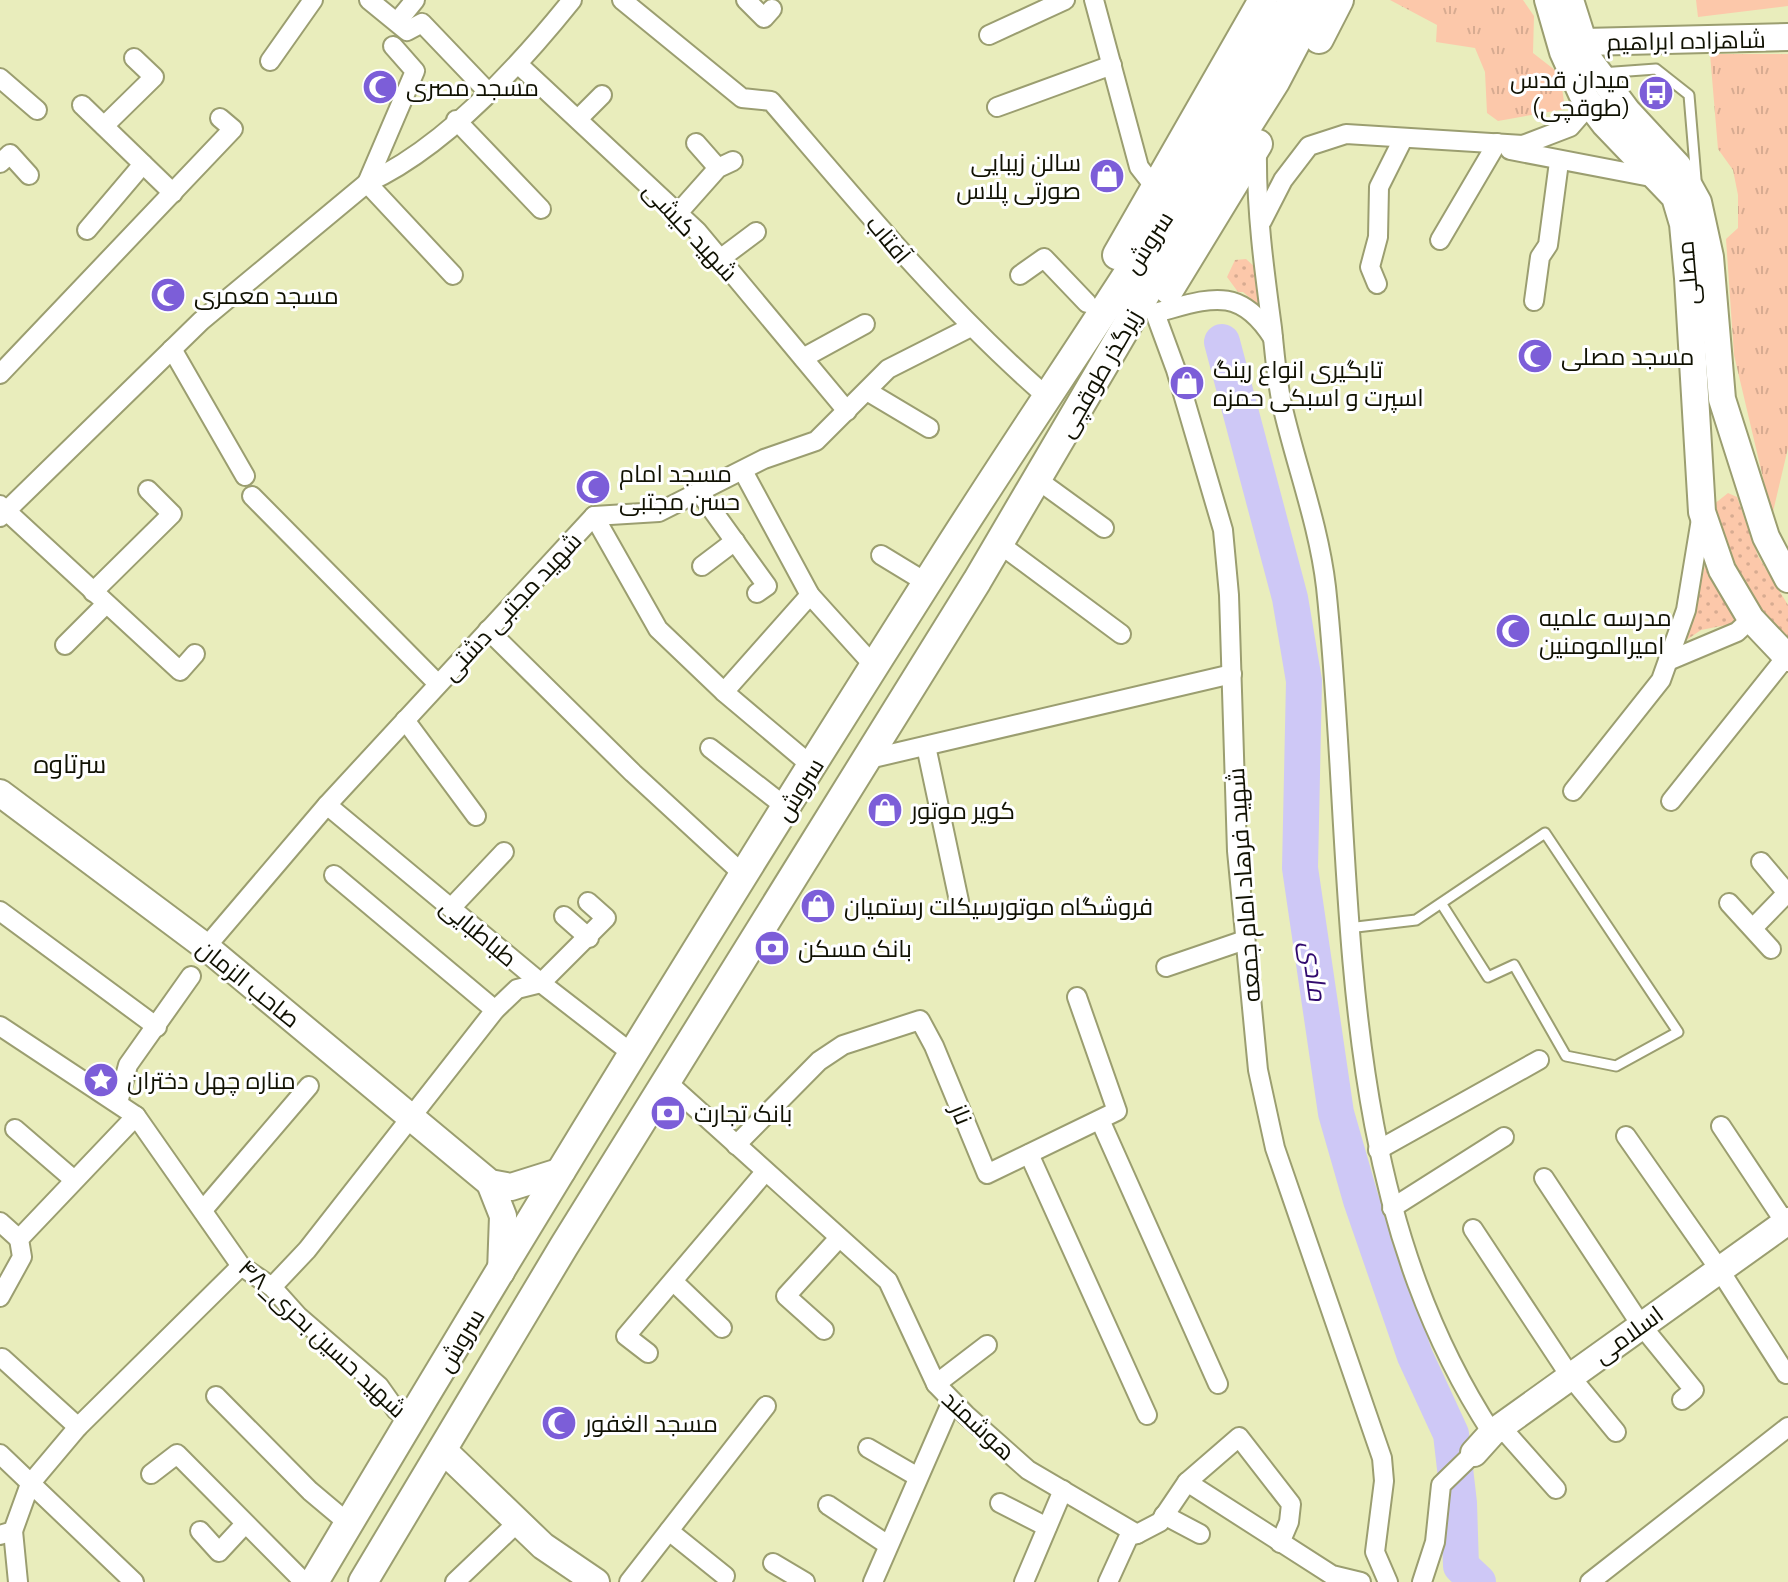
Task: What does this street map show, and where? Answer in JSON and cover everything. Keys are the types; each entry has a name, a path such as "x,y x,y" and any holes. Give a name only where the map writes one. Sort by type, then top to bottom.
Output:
{"main road":[{"path":"934,572 1037,388 1157,190 1263,0"},
{"name":"سروش","path":"314,1582 562,1171 727,914 745,876 934,572 1187,182 1293,0"},
{"name":"زیرگذر طوقچی","path":"977,581 1203,196 1275,82 1318,0"},
{"path":"977,581 1155,313 1258,144 1339,0"},
{"name":"سروش","path":"362,1581 977,581"}],"street":[{"path":"270,61 313,0"},
{"path":"369,0 407,31 422,23 488,92"},
{"path":"397,22 415,0"},
{"path":"195,654 180,671 2,511 172,349 367,183 399,168 519,65 572,0"},
{"name":"آفتاب","path":"622,0 742,98 771,101 969,328 1037,388"},
{"path":"746,0 764,18 772,9"},
{"path":"989,35 1065,0"},
{"path":"1094,0 1139,167 1157,190"},
{"name":"مصلی","path":"1548,0 1563,52 1590,104 1675,197 1683,224 1702,512 1722,570 1751,619 1784,651"},
{"name":"مصلی","path":"1570,0 1589,60 1627,111 1678,166 1698,202 1710,257 1722,399 1766,537 1788,579"},
{"name":"شاهزاده ابراهیم","path":"1584,42 1788,37"},
{"path":"367,183 415,71 393,46"},
{"path":"104,126 154,77 134,58"},
{"name":"شهید کیشی","path":"519,65 678,213 847,411"},
{"path":"997,107 1112,65"},
{"path":"0,78 37,110"},
{"path":"0,105 15,92"},
{"path":"578,119 602,95"},
{"path":"1260,224 1283,180 1309,146 1346,134 1523,145 1552,137 1570,127 1590,104"},
{"path":"82,105 173,193"},
{"path":"0,374 233,129 220,118"},
{"path":"456,120 541,209"},
{"path":"1377,284 1370,267 1378,237 1379,187 1403,139"},
{"path":"678,213 725,164 696,143"},
{"path":"1497,143 1515,152 1559,162 1656,178"},
{"path":"1440,240 1497,143"},
{"path":"1258,144 1260,224 1283,410 1313,516 1326,584 1348,928 1378,1150 1414,1280 1459,1382 1496,1430 1556,1489"},
{"path":"0,163 10,154 29,175"},
{"path":"1534,301 1540,257 1548,245 1559,162"},
{"path":"87,230 143,164"},
{"path":"367,183 453,275"},
{"path":"720,259 756,232"},
{"path":"1020,275 1044,258 1087,303"},
{"path":"1155,313 1222,298 1237,301 1260,317 1273,338"},
{"name":"شهید فرهاد امام جمعه","path":"1155,313 1176,370 1223,530 1232,674 1237,851 1258,1070 1275,1148 1382,1458 1384,1481 1375,1552 1388,1582"},
{"path":"803,358 865,324"},
{"name":"شهید مجتبی دشتی","path":"206,947 327,805 594,516 659,512 764,459 816,441 888,369 969,328"},
{"path":"172,349 245,476"},
{"path":"867,391 929,428"},
{"path":"1701,483 1721,466 1744,466"},
{"path":"743,471 810,595 875,667"},
{"path":"1042,483 1104,528"},
{"path":"65,645 100,598 172,514 148,490"},
{"path":"700,493 767,586 757,593"},
{"path":"252,496 438,684"},
{"path":"1573,791 1661,680 1686,610 1702,512"},
{"path":"594,516 658,629 724,692 813,767"},
{"path":"702,566 735,541"},
{"path":"1001,545 1121,634"},
{"path":"881,555 934,572"},
{"path":"724,692 810,595"},
{"path":"1668,661 1737,632 1751,619"},
{"path":"488,630 633,773 745,876"},
{"path":"1671,801 1784,651"},
{"path":"869,759 1232,674"},
{"path":"405,720 476,816"},
{"path":"926,746 959,901"},
{"path":"710,748 787,808"},
{"name":"صاحب الزمان","path":"0,793 206,947 490,1183"},
{"name":"طباطبایی","path":"327,805 541,983 634,1055"},
{"path":"451,908 504,852"},
{"path":"1753,928 1788,893 1761,862"},
{"path":"334,875 495,1010"},
{"path":"272,1287 299,1259 495,1010 517,989 541,983 606,918 588,902"},
{"path":"1729,903 1771,949"},
{"path":"0,911 157,1027"},
{"path":"564,916 589,938"},
{"path":"1166,967 1245,940"},
{"path":"118,1103 128,1065 191,976"},
{"path":"1077,997 1117,1111 1100,1120 1218,1384"},
{"name":"ناز","path":"736,1145 819,1061 843,1045 920,1020 934,1046 987,1174 1100,1120"},
{"name":"۴۸_شهید حسین بحری","path":"0,1026 136,1116 241,1266 272,1287 298,1316 379,1386 396,1410 412,1420"},
{"path":"1378,1150 1539,1060"},
{"name":"هوشمند","path":"667,1082 888,1281 936,1384 952,1401 1002,1449 1137,1534"},
{"path":"203,1210 309,1086"},
{"path":"19,1239 136,1116"},
{"path":"1721,1126 1787,1224"},
{"path":"15,1129 73,1179"},
{"path":"1626,1136 1719,1269 1786,1374"},
{"path":"1392,1208 1504,1137"},
{"path":"1029,1154 1147,1415"},
{"path":"490,1183 511,1187 562,1171"},
{"path":"648,1353 626,1336 675,1283 765,1172"},
{"path":"1544,1178 1641,1325 1694,1390 1682,1400"},
{"path":"490,1183 503,1216 501,1272"},
{"path":"0,1222 19,1239 22,1257 0,1297"},
{"name":"اسلامی","path":"1474,1453 1496,1430 1719,1269 1787,1224"},
{"path":"1473,1229 1570,1376 1616,1432"},
{"path":"824,1330 786,1296 838,1239"},
{"path":"18,1582 6,1533 30,1484 78,1427 241,1266"},
{"path":"675,1283 722,1328"},
{"path":"936,1384 987,1345"},
{"path":"2,1358 78,1427"},
{"path":"216,1396 310,1491 348,1523"},
{"path":"873,1582 952,1401"},
{"path":"629,1582 766,1406"},
{"path":"1590,1582 1788,1427"},
{"path":"1108,1582 1129,1536 1150,1530 1187,1482 1239,1437 1291,1504 1289,1522 1280,1543"},
{"path":"868,1448 918,1477"},
{"path":"442,1449 543,1546 596,1582"},
{"path":"1422,1582 1435,1542 1441,1485 1474,1453"},
{"path":"0,1454 134,1582"},
{"path":"151,1474 177,1454 304,1582"},
{"path":"1187,1482 1332,1575 1361,1582"},
{"path":"1024,1582 1063,1490"},
{"path":"1000,1503 1047,1527"},
{"path":"828,1505 888,1545"},
{"path":"1164,1515 1200,1534"},
{"path":"455,1582 518,1522"},
{"path":"200,1531 219,1552 245,1524"},
{"path":"669,1531 725,1576"},
{"path":"773,1563 805,1582"}],"lane":[{"path":"1599,73 1656,69 1689,95 1698,202"},
{"path":"1348,928 1416,920 1441,903 1545,833 1678,1032 1616,1066 1566,1056 1514,965 1488,977 1441,903"},
{"path":"362,1581 734,956 743,943 758,935"},
{"path":"325,1582 682,997"}],"green space":[{"path":"1390,0 1523,0 1534,16 1533,53 1560,74 1565,109 1498,121 1487,113 1485,72 1475,48 1436,42 1437,25"},
{"path":"1696,0 1788,0 1788,6 1698,17"},
{"path":"1710,54 1788,54 1788,448 1772,516 1734,355 1726,239 1738,228 1738,195 1733,170 1718,149"},
{"path":"1246,259 1256,268 1262,308 1243,292 1238,292 1227,277 1235,260"},
{"path":"1728,493 1737,497 1758,556 1788,605 1788,638 1784,639 1770,625 1749,593 1733,559 1713,505"},
{"path":"1705,566 1736,623 1701,630 1685,641"}],"waterway":[{"name":"مادی","path":"1222,342 1290,598 1304,681 1300,868 1336,1113 1361,1200 1415,1356 1451,1434 1459,1503 1461,1566 1478,1582"}],"place":[{"name":"مسجد مصری","path":"380,87"},
{"name":"میدان قدس (طوقچی)","path":"1656,93"},
{"name":"سالن زیبایی صورتی پلاس","path":"1107,176"},
{"name":"مسجد معمری","path":"168,295"},
{"name":"مسجد مصلی","path":"1535,356"},
{"name":"تابگیری انواع رینگ اسپرت و اسبکی حمزه","path":"1187,383"},
{"name":"مسجد امام حسن مجتبی","path":"593,487"},
{"name":"مدرسه علمیه امیرالمومنین","path":"1513,631"},
{"name":"کویر موتور","path":"885,810"},
{"name":"فروشگاه موتورسیکلت رستمیان","path":"818,906"},
{"name":"بانک مسکن","path":"772,948"},
{"name":"مناره چهل دختران","path":"101,1080"},
{"name":"بانک تجارت","path":"668,1113"},
{"name":"مسجد الغفور","path":"559,1423"}],"district":[{"name":"سرتاوه","path":"70,763"}]}
